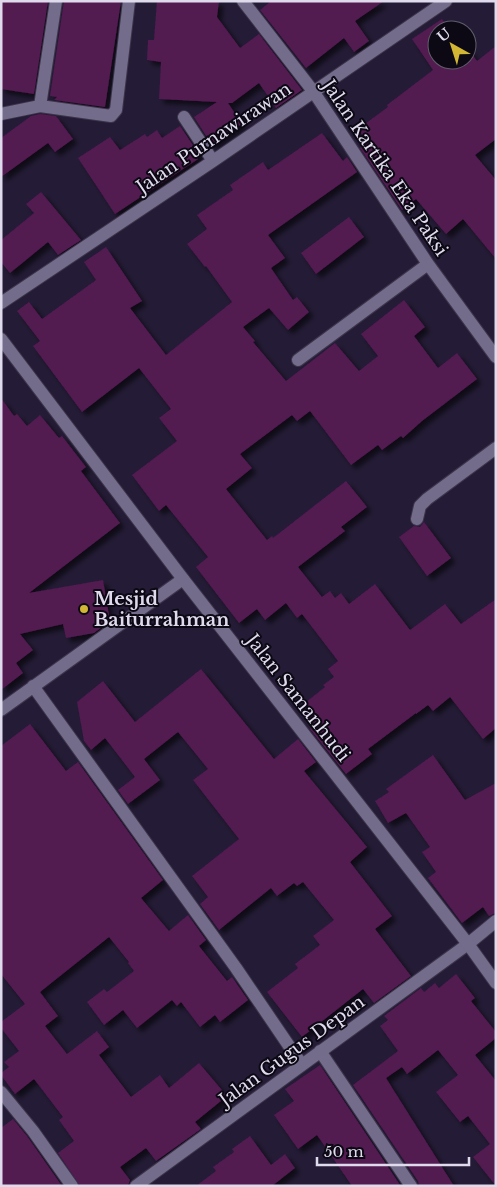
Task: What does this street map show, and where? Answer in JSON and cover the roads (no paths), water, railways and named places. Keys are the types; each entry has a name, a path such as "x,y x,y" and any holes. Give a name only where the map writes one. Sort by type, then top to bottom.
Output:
{"street":[{"path":"40,106 56,1"},
{"path":"1,114 40,106 111,116 116,110 129,1"},
{"name":"Jalan Kartika Eka Paksi","path":"243,1 314,91 428,264 496,357"},
{"name":"Jalan Purnawirawan","path":"1,304 446,1"},
{"path":"184,117 213,161"},
{"path":"298,360 428,264"},
{"name":"Jalan Samanhudi","path":"1,338 183,580 468,944 496,983"},
{"path":"418,519 420,506 427,499 496,448"},
{"path":"1,710 183,580"},
{"path":"33,686 230,960 302,1065"},
{"name":"Jalan Gugus Depan","path":"136,1186 468,944 496,921"},
{"path":"320,1051 411,1186"},
{"path":"1,1092 33,1131 72,1186"}],"place":[{"name":"Mesjid Baiturrahman","path":"84,609"}]}
